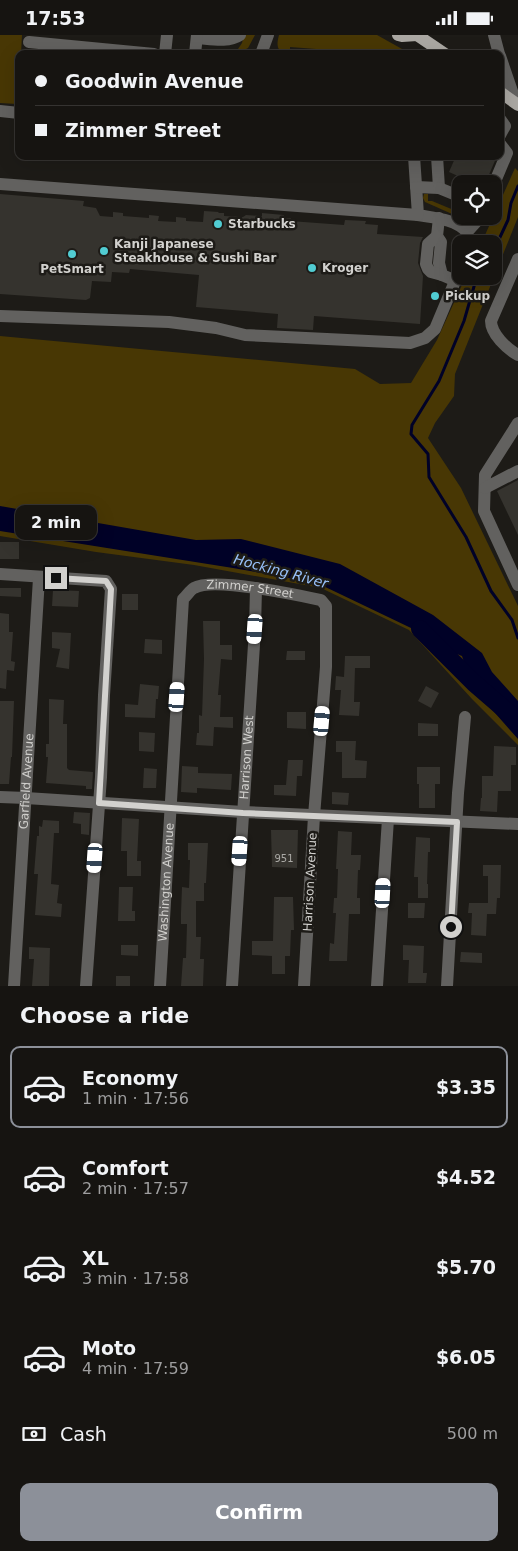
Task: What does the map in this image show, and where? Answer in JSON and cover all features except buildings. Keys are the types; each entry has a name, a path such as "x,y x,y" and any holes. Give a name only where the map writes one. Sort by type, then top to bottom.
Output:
{"main road":[{"path":"398,35 421,36 440,50"},
{"path":"504,95 517,104"}],"street":[{"path":"165,50 167,35"},
{"path":"195,50 197,36 227,40 234,39 240,35"},
{"path":"262,50 268,35"},
{"path":"494,35 498,50"},
{"path":"29,44 104,50"},
{"path":"504,67 517,104"},
{"path":"0,111 15,113"},
{"path":"498,175 507,153 504,149"},
{"path":"414,160 418,215"},
{"path":"438,160 439,188"},
{"path":"0,184 418,215 439,218 459,225 465,235"},
{"path":"416,187 439,188 452,193"},
{"path":"439,218 437,236 428,244 426,264 431,272 452,279"},
{"path":"518,259 491,327 494,333 518,355"},
{"path":"0,317 169,321 216,328 245,335 410,343 425,338 435,329 454,285"},
{"path":"518,423 485,475 484,511 518,585"},
{"path":"485,488 518,471"},
{"path":"0,574 106,581 110,585 112,594 86,986"},
{"name":"Garfield Avenue","path":"14,986 39,577"},
{"name":"Zimmer Street","path":"183,599 195,587 216,584 320,600"},
{"name":"Harrison West","path":"232,986 256,589"},
{"name":"Washington Avenue","path":"160,986 183,599"},
{"name":"Harrison Avenue","path":"304,986 314,816 326,667 326,607 320,600"},
{"path":"447,986 465,717"},
{"path":"0,797 243,813 518,824"},
{"path":"377,986 388,819"}],"shaded area":[{"path":"0,35 22,35 21,50 15,50 15,104 0,103"},
{"path":"244,35 255,35 248,48 232,50 238,49"},
{"path":"279,35 377,35 404,50 329,50 290,47 290,50 279,50"},
{"path":"515,168 518,171 518,217 502,257 502,235 485,235 490,225 502,225 502,197"},
{"path":"424,194 428,194 428,201 452,209 452,214 425,202"},
{"path":"462,285 491,285 455,374 454,396 435,423 428,438 461,488 518,606 518,745 472,699 409,630 321,588 194,565 96,552 0,536 0,336 355,369 380,384 411,383 437,340"}],"water":[{"path":"0,506 196,540 241,539 340,564 433,615 482,653 492,672 518,701 518,739 481,697 477,679 466,668 462,656 424,641 411,628 317,583 0,531"}],"waterway":[{"path":"501,235 508,220 511,203 518,186"},
{"path":"474,285 464,321 439,381 412,425 411,434 428,454 429,477 466,537 491,591 512,620 518,638"},
{"name":"Hocking River","path":"420,629 474,683 518,721"}],"place":[{"name":"Starbucks","path":"218,224"},
{"name":"Kanji Japanese Steakhouse & Sushi Bar","path":"104,251"},
{"name":"PetSmart","path":"72,254"},
{"name":"Kroger","path":"312,268"},
{"name":"Pickup","path":"435,296"}],"route":[{"path":"56,578 106,581 110,585 112,594 102,726 99,803 243,813 457,822 451,927"}]}
